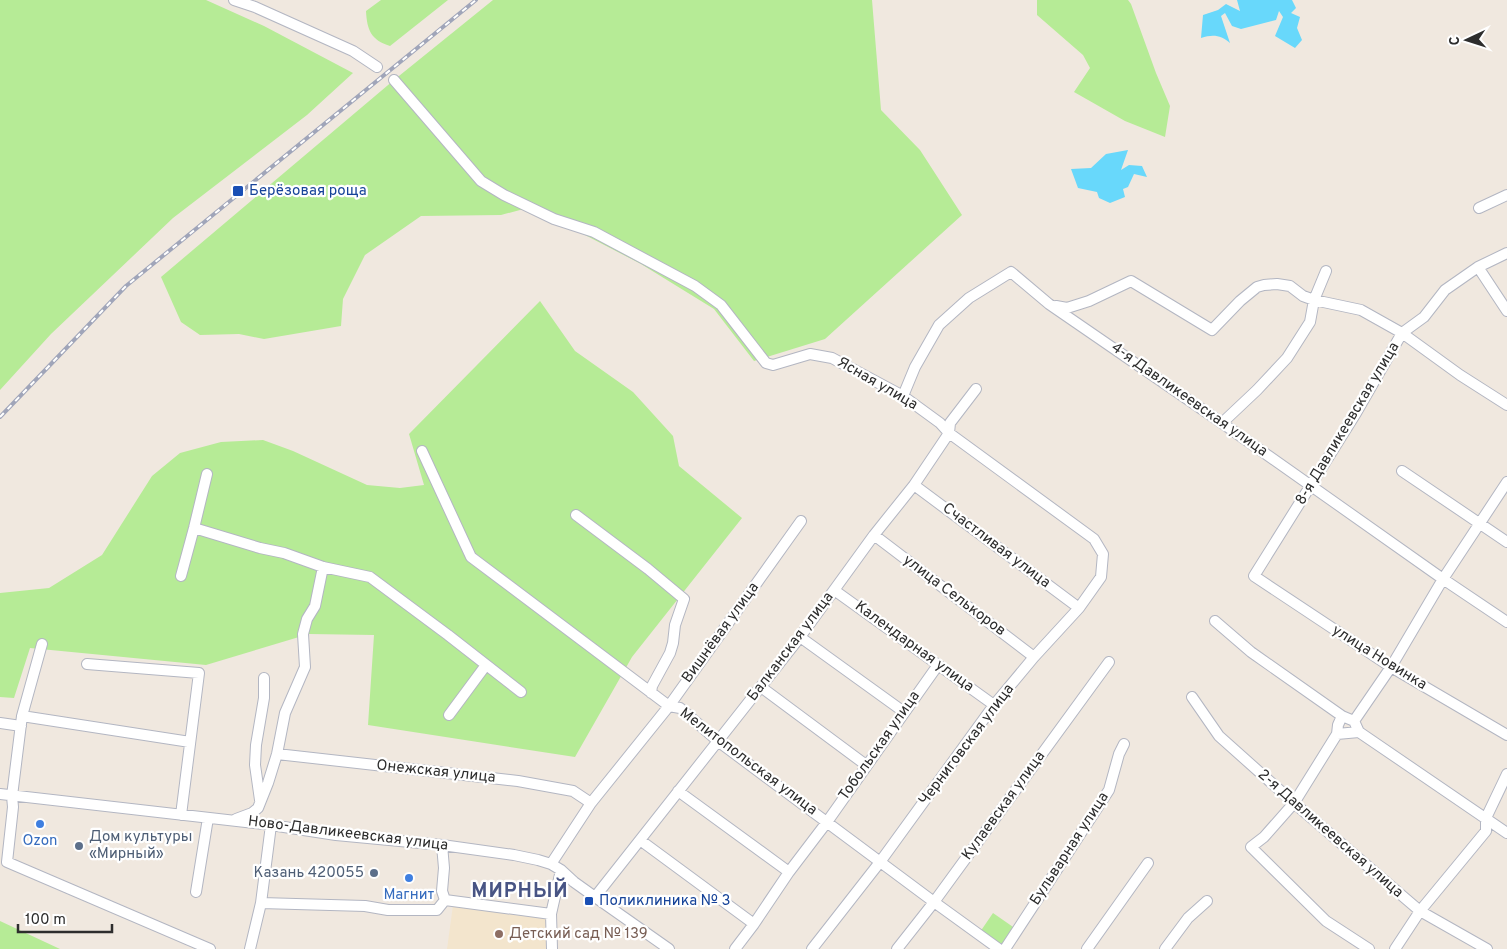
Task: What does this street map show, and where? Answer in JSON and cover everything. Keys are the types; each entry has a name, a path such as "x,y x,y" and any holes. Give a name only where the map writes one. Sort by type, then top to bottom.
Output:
{"street":[{"path":"234,0 255,7 353,50 376,67"},
{"name":"Ясная улица","path":"394,80 481,181 504,195 554,219 594,232 695,286 721,305 766,363 773,365 810,354 832,358 903,396 940,423 949,433 1094,539"},
{"path":"1479,208 1507,195"},
{"name":"8-я Давликеевская улица","path":"1254,576 1312,486 1402,333 1424,317 1446,290 1478,267 1507,253"},
{"path":"1478,267 1507,311"},
{"path":"1222,423 1287,358 1310,322 1314,300 1326,271"},
{"name":"4-я Давликеевская улица","path":"903,396 914,367 939,325 969,298 1012,272 1049,304 1507,622"},
{"path":"1049,304 1067,308 1089,301 1131,281 1212,330 1240,301 1258,287 1277,284 1290,286 1303,296 1314,300 1361,310 1402,333 1460,375 1507,405"},
{"name":"Балканская улица","path":"594,897 800,637 874,535 914,485 949,433 950,423 976,389"},
{"name":"Мелитопольская улица","path":"422,451 471,557 668,706 680,708 718,742 992,947"},
{"path":"1402,471 1507,542"},
{"path":"181,576 207,474"},
{"path":"1354,720 1391,667 1444,579 1507,482"},
{"name":"Счастливая улица","path":"914,485 1079,608"},
{"path":"576,515 684,598 675,625 670,653 652,686 651,693"},
{"name":"Вишнёвая улица","path":"551,864 591,803 668,706 801,521"},
{"path":"194,528 323,567 370,577 521,692"},
{"name":"улица Селькоров","path":"874,535 1034,657"},
{"name":"Черниговская улица","path":"812,949 880,862 994,705 1034,657 1079,608 1101,577 1103,554 1094,539"},
{"path":"230,820 252,813 259,804 268,783 277,754 285,713 305,667 303,634 307,619 315,606 323,567"},
{"name":"улица Новинка","path":"1254,576 1391,667 1507,735"},
{"name":"Календарная улица","path":"834,590 994,705"},
{"path":"1215,621 1251,652 1342,716 1354,720 1359,732 1507,833"},
{"path":"800,637 904,712"},
{"path":"42,644 22,721 12,796 13,807 7,862 210,949"},
{"name":"Кулаевская улица","path":"898,949 1109,662"},
{"path":"87,664 199,674 181,815"},
{"path":"449,715 486,665"},
{"name":"Тобольская улица","path":"735,949 938,665"},
{"path":"250,949 261,903 267,825 259,815 255,765 256,746 264,698 264,678"},
{"path":"761,687 866,765"},
{"name":"2-я Давликеевская улица","path":"1192,697 1219,736 1420,911 1487,949"},
{"path":"1342,716 1337,734 1294,803 1264,837 1252,847 1326,921 1369,949"},
{"path":"0,723 22,721 190,742"},
{"path":"1337,734 1359,732"},
{"name":"Бульварная улица","path":"1005,949 1109,790 1119,754 1124,744"},
{"name":"Онежская улица","path":"277,754 518,781 573,791 591,803"},
{"path":"1395,949 1420,911 1486,831 1486,818 1507,774"},
{"path":"678,791 789,872"},
{"name":"Ново-Давликеевская улица","path":"0,794 514,855 551,864 561,870 594,897 669,949"},
{"path":"196,892 208,818"},
{"path":"640,840 754,924"},
{"path":"442,845 444,868 442,891 445,900"},
{"path":"1087,949 1148,863"},
{"path":"552,949 551,914 561,870"},
{"path":"261,903 365,906 388,910 437,910 445,900"},
{"path":"445,900 551,914"},
{"path":"1165,949 1188,918 1206,901"}],"shaded area":[{"name":"Детский сад № 139","path":"453,905 551,918 547,949 447,949"}],"green space":[{"name":"Берёзовая роща","path":"0,0 206,0 264,26 353,73 307,115 173,218 51,334 0,390"},
{"path":"381,0 448,0 390,46 378,41 374,37 368,24 366,11"},
{"path":"493,0 872,0 881,110 920,150 962,215 825,339 754,361 714,309 641,264 531,207 501,215 421,216 365,255 343,299 341,326 264,339 239,334 200,335 181,322 161,277 394,80"},
{"path":"1037,0 1128,0 1170,106 1165,137 1125,121 1074,92 1090,68 1083,55 1037,15"},
{"path":"540,301 575,351 633,392 673,436 679,466 742,518 632,657 575,757 368,725 374,635 309,634 206,665 30,648 14,698 0,697 0,593 49,588 102,555 152,476 180,453 221,442 263,440 293,451 367,485 400,488 424,485 409,434"},
{"path":"993,913 1016,929 1003,948 980,932"},
{"path":"0,921 60,949 0,949"}],"water":[{"path":"1237,0 1292,0 1296,8 1291,13 1300,17 1297,28 1302,40 1295,48 1275,36 1283,17 1279,11 1276,20 1241,29 1232,26 1225,13 1221,16 1230,43 1217,36 1201,38 1203,15 1218,10 1226,4 1240,11"},
{"path":"1128,150 1121,170 1129,165 1142,166 1147,177 1134,174 1128,187 1123,189 1125,197 1110,203 1099,198 1097,192 1078,188 1071,169 1091,168 1106,154"}],"railway":[{"path":"0,417 126,286 476,0"}],"place":[{"name":"Берёзовая роща","path":"238,191"},
{"name":"Ozon","path":"40,824"},
{"name":"Дом культуры «Мирный»","path":"79,846"},
{"name":"Казань 420055","path":"374,873"},
{"name":"Магнит","path":"409,878"},
{"name":"Поликлиника № 3","path":"589,901"},
{"name":"Детский сад № 139","path":"499,934"}],"district":[{"name":"МИРНЫЙ","path":"520,892"}]}
